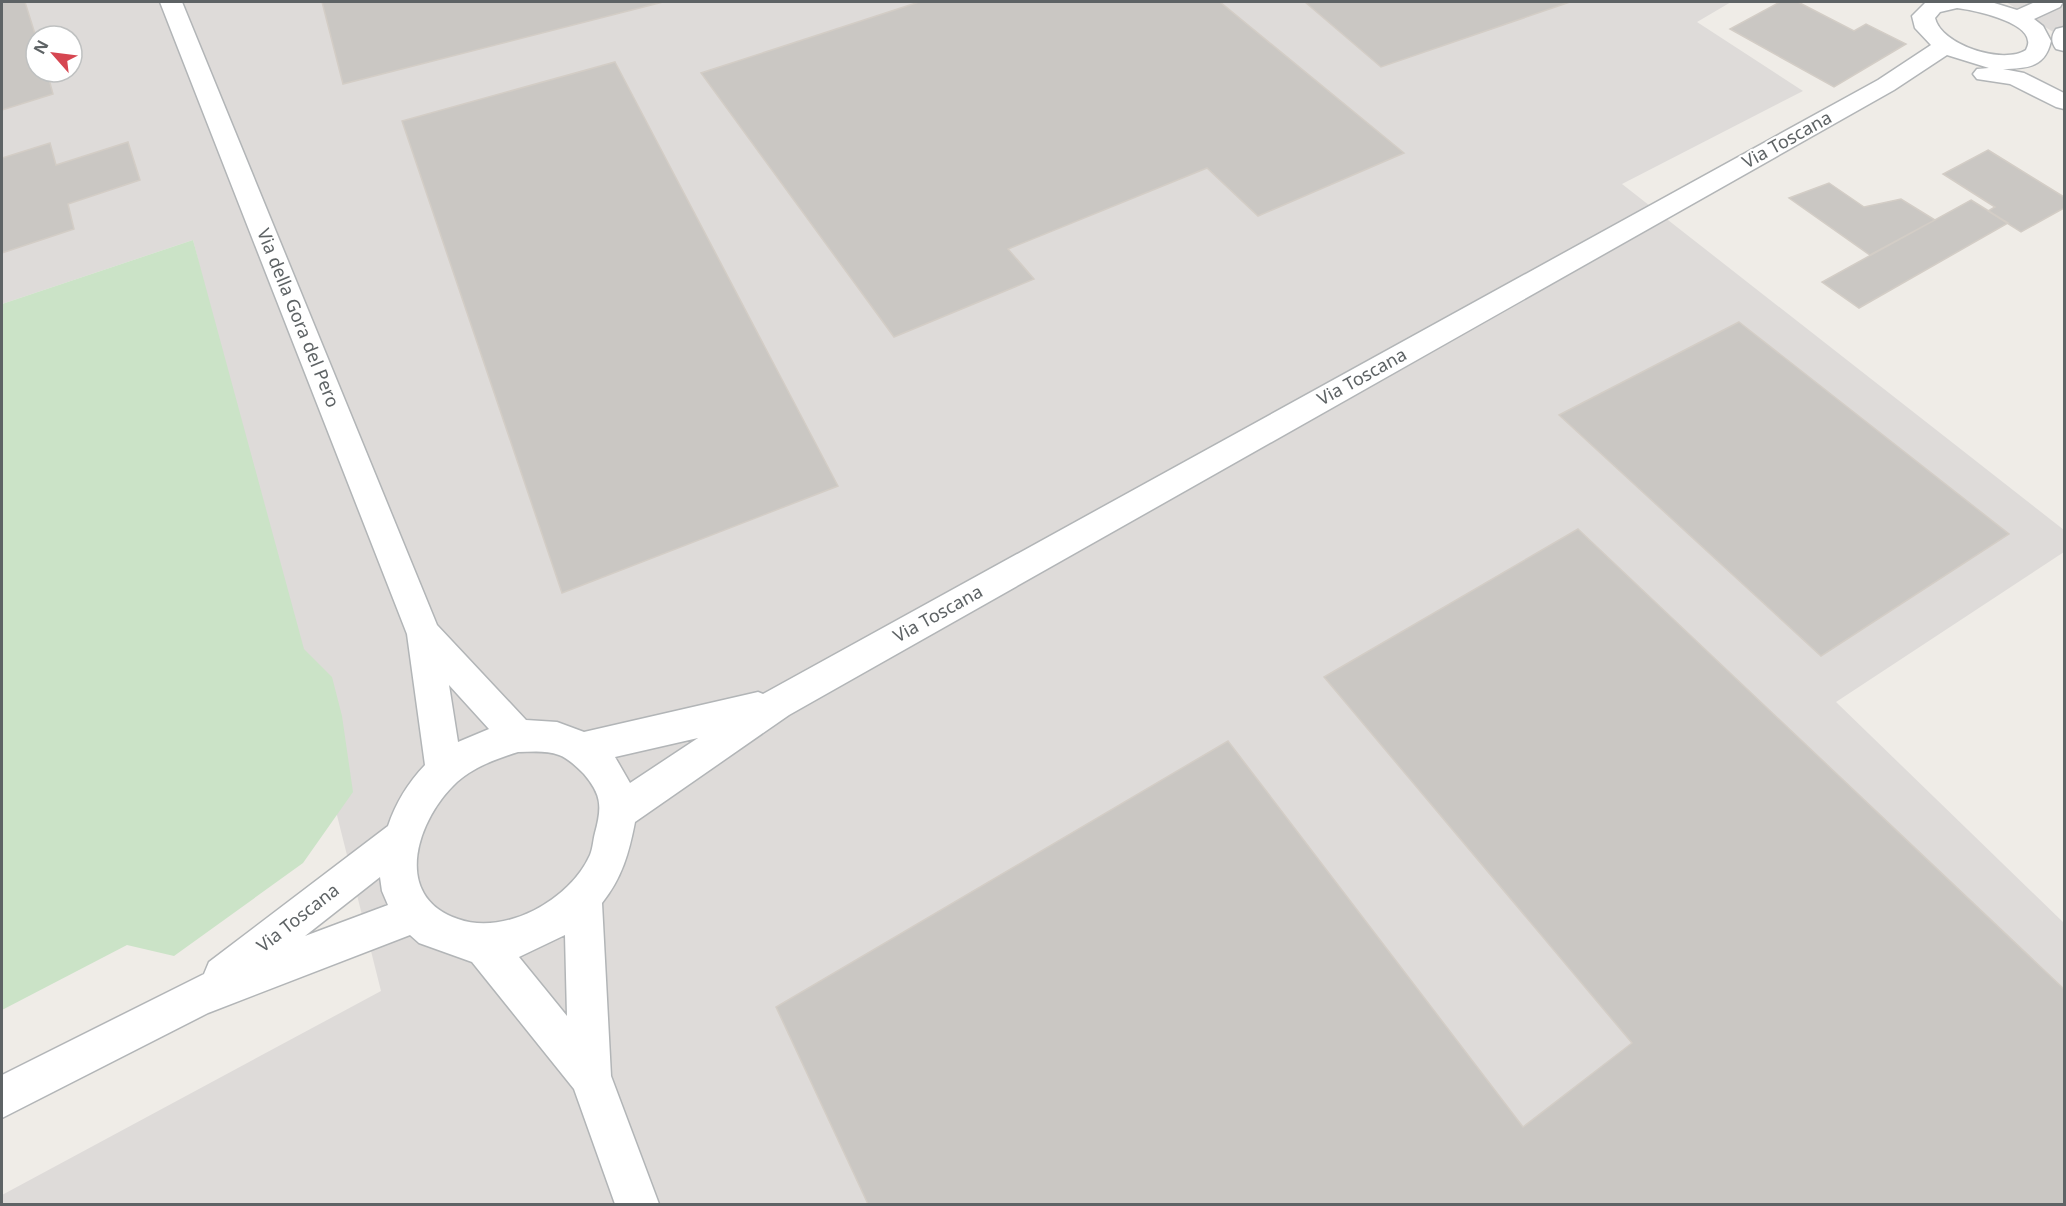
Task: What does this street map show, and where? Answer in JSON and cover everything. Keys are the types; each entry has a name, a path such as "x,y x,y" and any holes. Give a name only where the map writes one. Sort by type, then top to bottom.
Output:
{"street":[{"name":"Via della Gora del Pero","path":"171,2 424,634 444,771"},
{"path":"1950,2 1988,6 2018,18 2037,36 2040,45 2037,53 2015,63 1988,62 1961,54 1934,38 1926,29 1923,20 1932,7 1950,2"},
{"path":"2018,18 2052,2"},
{"path":"2064,34 2064,44"},
{"name":"Via Toscana","path":"620,811 777,704 1886,85 1945,46"},
{"path":"2028,59 2064,83"},
{"path":"1886,85 1929,74 1967,71 2016,78 2064,102"},
{"name":"Via della Gora del Pero","path":"424,634 518,736"},
{"name":"Via Toscana","path":"583,748 777,704"},
{"path":"518,736 551,736 583,748 612,779 620,811 607,862 583,897 562,915 524,936 483,944 441,935 413,915 396,874 399,839 417,801 444,771 480,747 518,736"},
{"name":"Via Toscana","path":"197,997 399,839"},
{"path":"583,897 590,1076 637,1204"},
{"name":"Via Toscana","path":"2,1097 197,997 413,915"},
{"path":"483,944 590,1076"}],"shaded area":[{"path":"2,2 1731,2 1697,22 1803,91 1622,184 2064,530 2064,552 1836,702 2064,923 2064,1204 2,1204 2,1195 381,991 193,240 2,304"},
{"path":"2006,2 2064,2 2064,39"}],"green space":[{"path":"193,240 304,649 332,677 342,716 353,792 303,863 174,956 127,945 2,1010 2,304"}],"building":[{"path":"2,2 25,2 32,24 24,24 24,84 50,84 53,94 2,110"},
{"path":"322,2 663,2 343,84"},
{"path":"919,2 1220,2 1404,153 1258,216 1207,168 1008,249 1034,279 894,337 701,73"},
{"path":"1305,2 1570,2 1381,67"},
{"path":"1780,2 1798,2 1854,31 1866,24 1906,44 1834,87 1730,29"},
{"path":"615,62 838,486 562,593 402,121"},
{"path":"128,142 140,180 68,204 74,229 2,253 2,158 50,143 56,165"},
{"path":"1988,150 2064,197 2064,208 2021,232 1988,211 1995,207 1943,174"},
{"path":"1829,183 1864,207 1901,199 1935,220 1870,255 1789,198"},
{"path":"1971,200 2008,223 1859,308 1822,282"},
{"path":"1739,322 2009,534 1821,656 1559,415"},
{"path":"1578,529 2064,989 2064,1204 868,1204 776,1007 1228,741 1523,1127 1632,1043 1324,677"}]}
